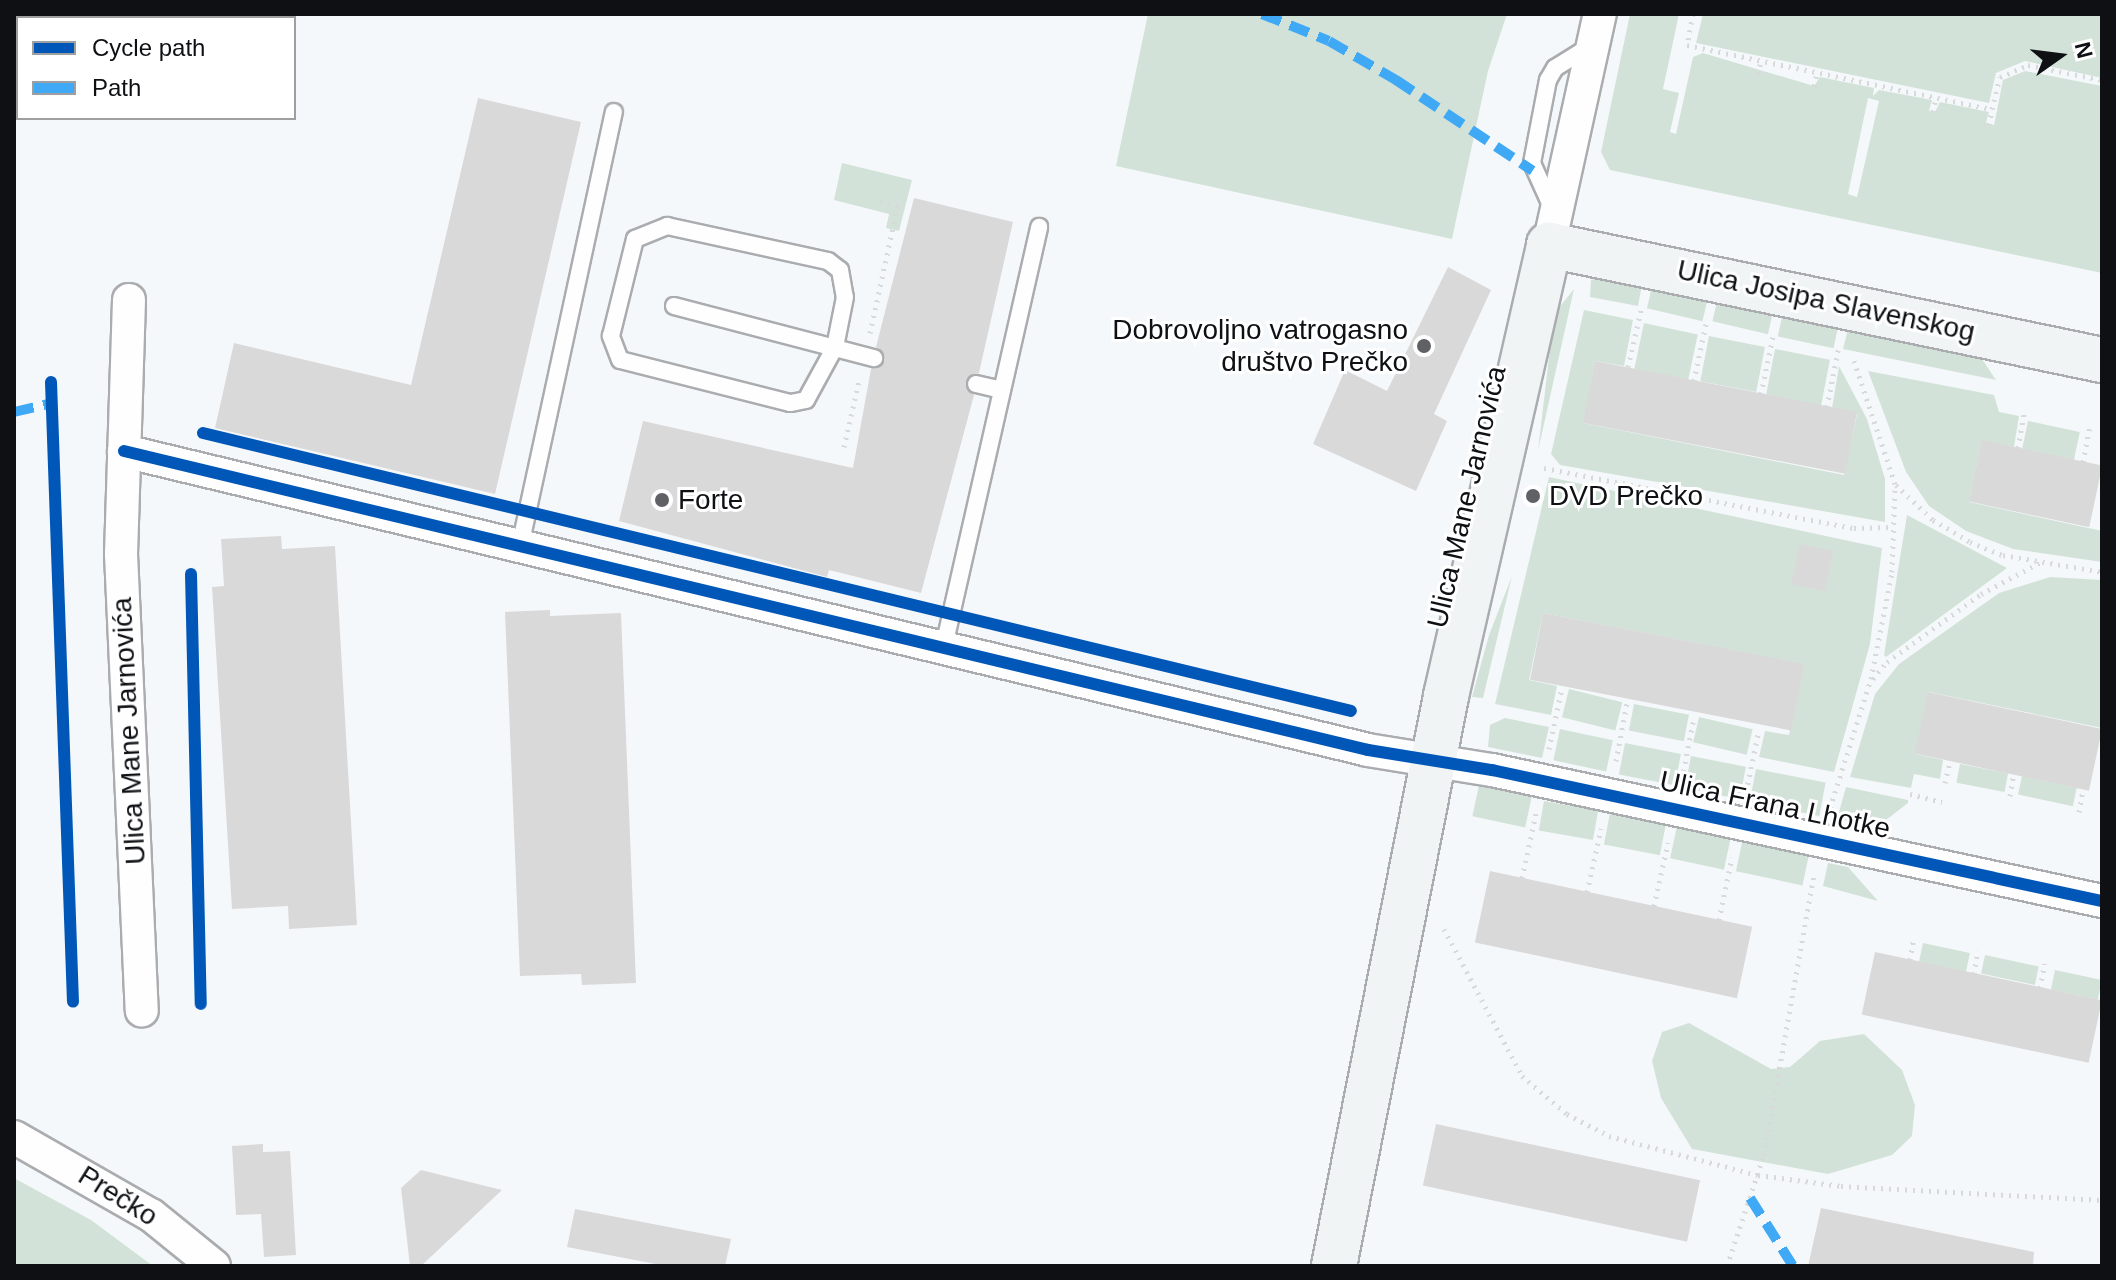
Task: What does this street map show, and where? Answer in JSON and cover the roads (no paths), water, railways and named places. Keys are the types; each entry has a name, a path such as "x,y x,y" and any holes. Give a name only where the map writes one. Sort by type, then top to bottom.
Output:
{"street":[{"name":"Ulica Mane Jarnovića","path":"1334,1266 1437,761 1597,29"},
{"name":"Ulica Josipa Slavenskog","path":"1553,230 1652,265 2102,360"},
{"name":"Ulica Mane Jarnovića","path":"129,300 121,554 142,1011"},
{"path":"124,451 1368,750 1437,761"},
{"name":"Ulica Frana Lhotke","path":"1437,761 2102,901"},
{"name":"Prečko","path":"14,1137 151,1215 214,1266"}],"lane":[{"path":"520,546 614,112"},
{"path":"667,226 828,261 844,282 835,347 816,391 790,403 630,366 613,351 611,336 635,239 667,226"},
{"path":"944,646 1039,227"},
{"path":"674,306 874,358"},
{"path":"976,384 1001,390"}],"place":[{"name":"Dobrovoljno vatrogasno društvo Prečko","path":"1424,346"},
{"name":"DVD Prečko","path":"1533,496"},
{"name":"Forte","path":"662,500"}]}
